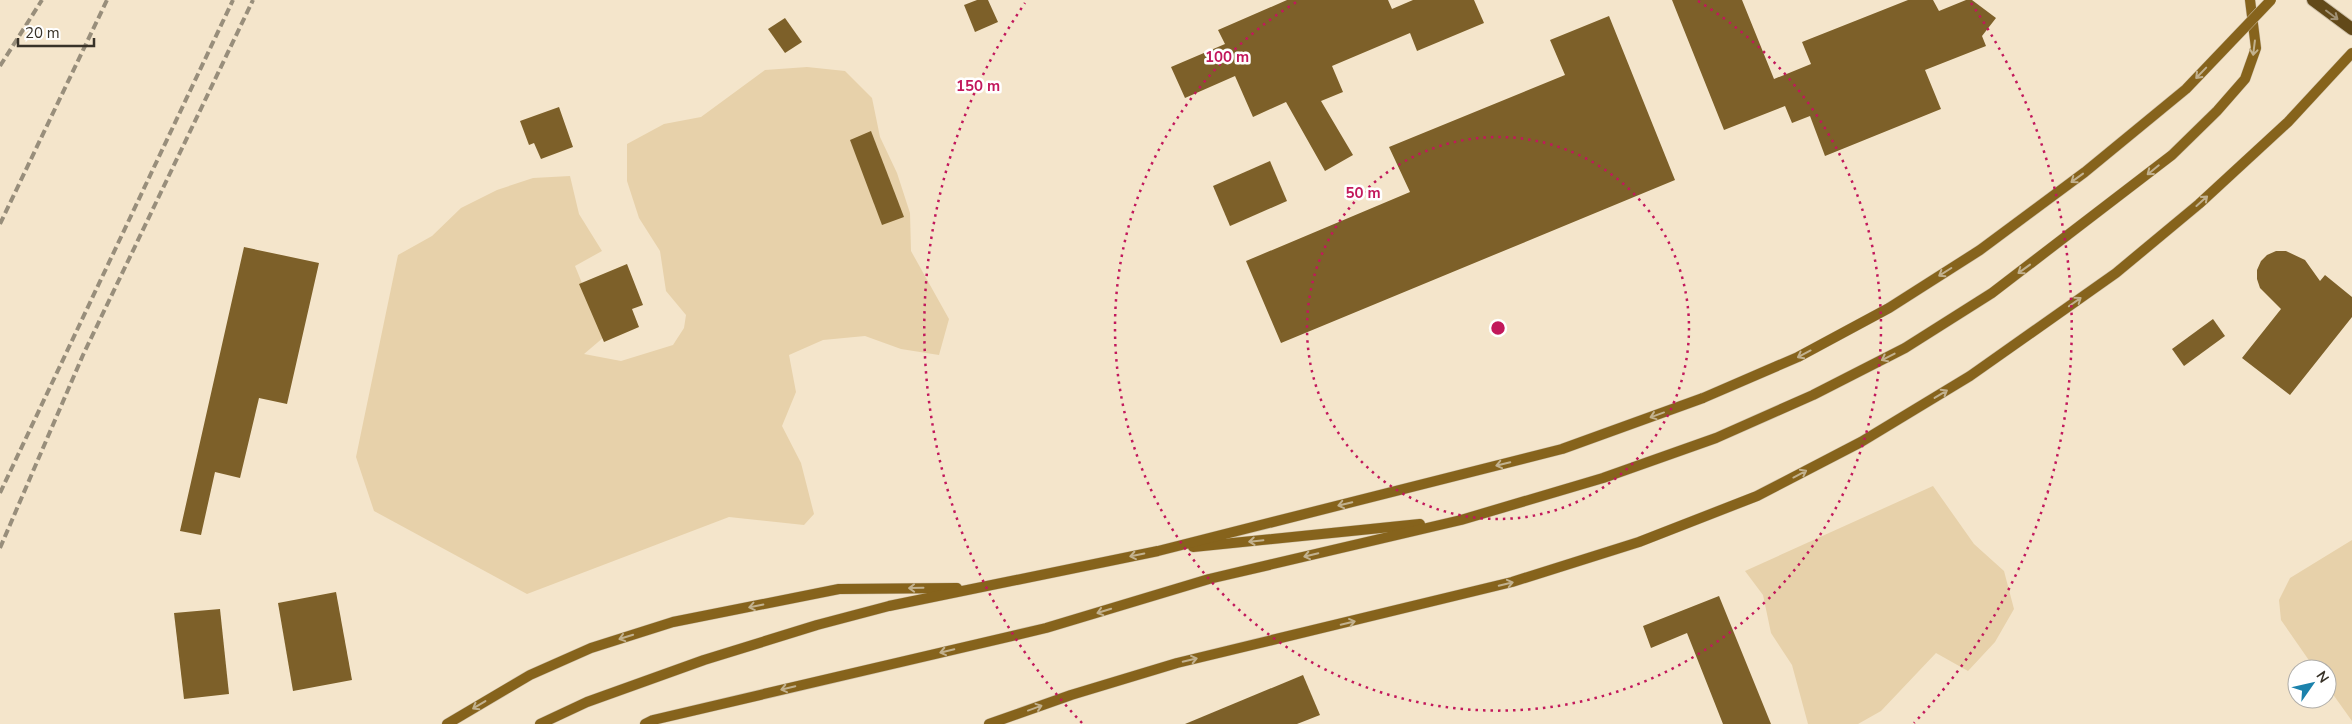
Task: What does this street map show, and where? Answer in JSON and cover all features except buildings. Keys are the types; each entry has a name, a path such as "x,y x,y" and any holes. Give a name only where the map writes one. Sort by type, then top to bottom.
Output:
{"main road":[{"path":"645,724 653,720 1046,628 1209,579 1461,520 1603,478 1716,438 1814,395 1905,348 1992,293 2172,155 2245,79 2256,48 2250,0"},
{"path":"540,724 587,702 704,660 889,606 1158,551 1562,449 1703,398 1798,357 1889,308 1980,250 2085,172 2186,89 2271,0"},
{"path":"2313,0 2352,29"},
{"path":"989,724 1071,695 1177,663 1512,582 1639,542 1757,496 1861,442 1970,376 2116,272 2199,204 2288,122 2352,53"},
{"path":"1158,551 1461,520"},
{"path":"447,724 530,675 591,648 673,622 839,589 983,587"}],"shaded area":[{"path":"807,67 845,71 872,98 880,137 897,173 910,213 911,251 949,319 939,355 901,349 865,336 823,340 789,355 796,392 782,426 801,463 814,514 804,525 729,517 527,594 374,511 356,457 398,255 432,236 461,208 497,190 533,178 570,176 579,214 602,251 575,266 604,337 584,354 621,361 673,345 684,328 686,315 666,291 660,251 639,218 627,181 627,144 664,124 701,117 765,70"},
{"path":"1933,486 1974,544 2004,571 2014,609 1995,642 1968,671 1936,653 1881,711 1858,724 1808,724 1792,665 1771,633 1763,595 1745,571"},
{"path":"2352,540 2352,721 2337,700 2337,659 2308,659 2281,620 2279,600 2290,578"}],"railway":[{"path":"0,66 42,0"},
{"path":"0,224 107,0"},
{"path":"0,493 233,0"},
{"path":"0,548 83,355 253,0"}]}
